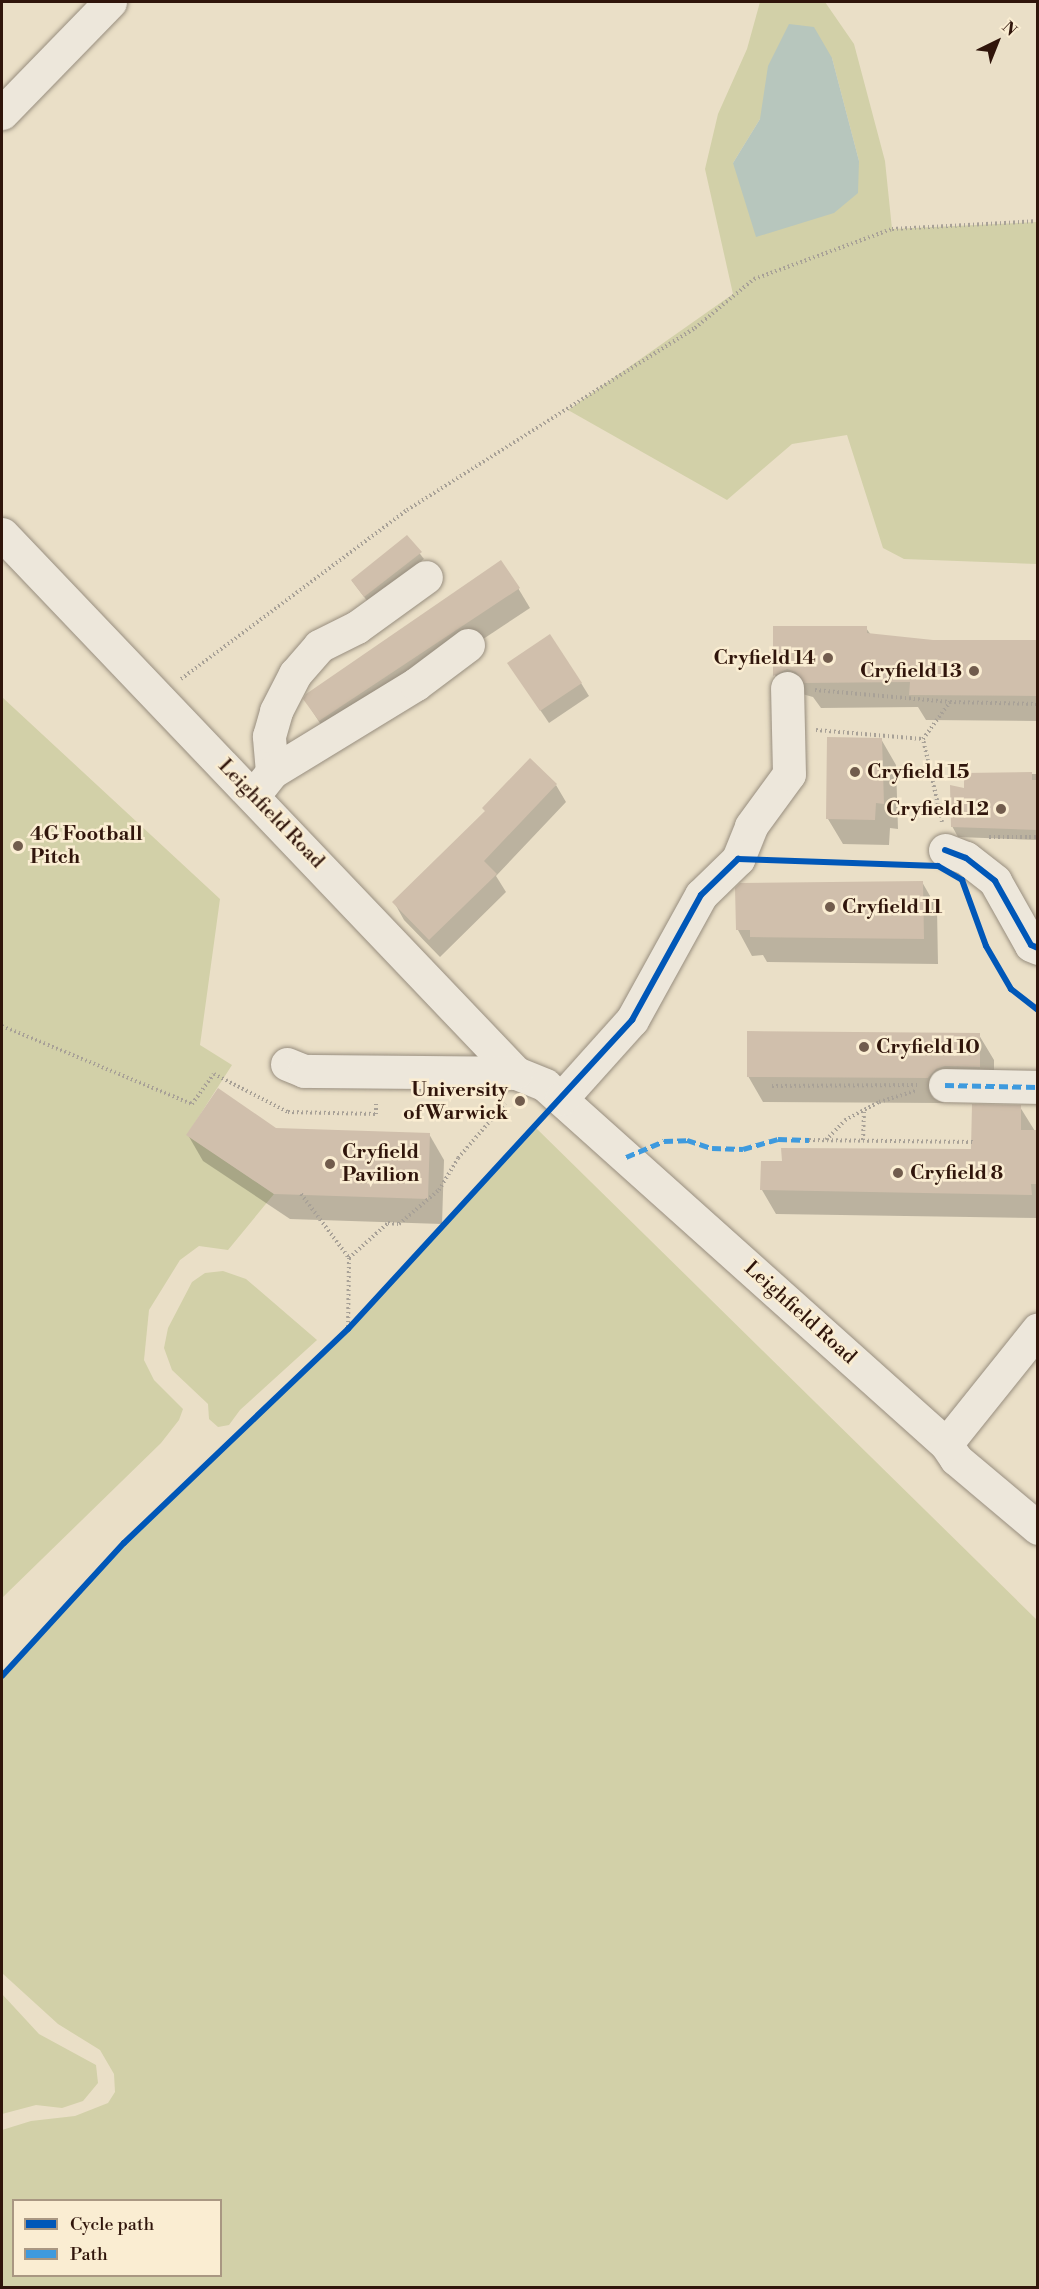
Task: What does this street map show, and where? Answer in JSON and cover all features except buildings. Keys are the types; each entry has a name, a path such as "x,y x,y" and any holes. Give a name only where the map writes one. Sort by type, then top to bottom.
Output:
{"street":[{"path":"2,113 110,2"},
{"name":"Leighfield Road","path":"7,555 263,784 541,1086 946,1444 956,1459 1038,1528"},
{"path":"263,784 269,736 276,711 295,674 319,646 357,627 426,577"},
{"path":"263,784 416,684 468,645"},
{"path":"287,1064 304,1071 541,1086 632,1020 701,895 738,859 751,826 789,774 787,688"},
{"path":"945,850 966,858 995,881 1030,945 1038,948"},
{"path":"940,1085 1038,1087"},
{"path":"946,1444 1038,1329"}],"path":[{"path":"173,685 407,510 695,328 754,279 892,229 1038,221"},
{"path":"787,688 950,702 1038,704"},
{"path":"945,850 950,839 936,806 923,739 950,702"},
{"path":"789,727 923,739"},
{"path":"982,837 1038,837"},
{"path":"2,1026 186,1102"},
{"path":"772,1086 940,1085"},
{"path":"826,1140 831,1131 864,1111 940,1085"},
{"path":"349,1258 388,1223 399,1224 439,1190 458,1158 505,1104"},
{"path":"863,1140 864,1111"},
{"path":"809,1140 974,1142"},
{"path":"301,1194 349,1258 348,1329"},
{"path":"340,1336 357,1320"}],"shaded area":[{"path":"760,2 825,2 854,44 885,161 892,229 1037,222 1037,564 904,559 883,548 847,435 792,444 727,500 568,410 733,294 705,169 718,114 747,49","holes":["832,58 859,161 733,163 760,119"]},
{"path":"789,24 814,27 832,58 859,161 858,193 834,213 756,237 733,163 760,119 768,66"},
{"path":"2,697 220,899 200,1045 232,1065 187,1135 274,1194 228,1250 199,1246 180,1260 149,1310 144,1360 154,1380 183,1409 179,1420 161,1443 2,1598"},
{"path":"535,1127 1037,1620 1037,2287 2,2287 2,2130 31,2121 75,2116 108,2103 115,2092 114,2074 100,2050 58,2024 2,1973 2,1677 124,1543 348,1329"},
{"path":"223,1271 246,1279 317,1340 240,1410 229,1425 218,1427 209,1419 208,1404 172,1370 164,1348 168,1328 192,1282 205,1273"},
{"path":"2,1994 39,2034 96,2065 98,2083 83,2101 62,2108 36,2105 2,2114"}],"marked path":[{"path":"945,1085 1038,1087"},
{"path":"626,1157 664,1141 687,1140 712,1148 743,1149 778,1139 809,1140"}],"cycle path":[{"path":"945,850 966,858 995,881 1031,945 1038,948"},
{"path":"2,1676 124,1543 348,1329 632,1020 701,895 738,859 938,866 962,880 986,946 1011,989 1038,1010"}],"place":[{"name":"Cryfield 14","path":"828,658"},
{"name":"Cryfield 13","path":"974,671"},
{"name":"Cryfield 15","path":"855,772"},
{"name":"Cryfield 12","path":"1001,809"},
{"name":"4G Football Pitch","path":"18,846"},
{"name":"Cryfield 11","path":"830,907"},
{"name":"Cryfield 10","path":"864,1047"},
{"name":"University of Warwick","path":"520,1101"},
{"name":"Cryfield Pavilion","path":"330,1164"},
{"name":"Cryfield 8","path":"898,1173"}]}
